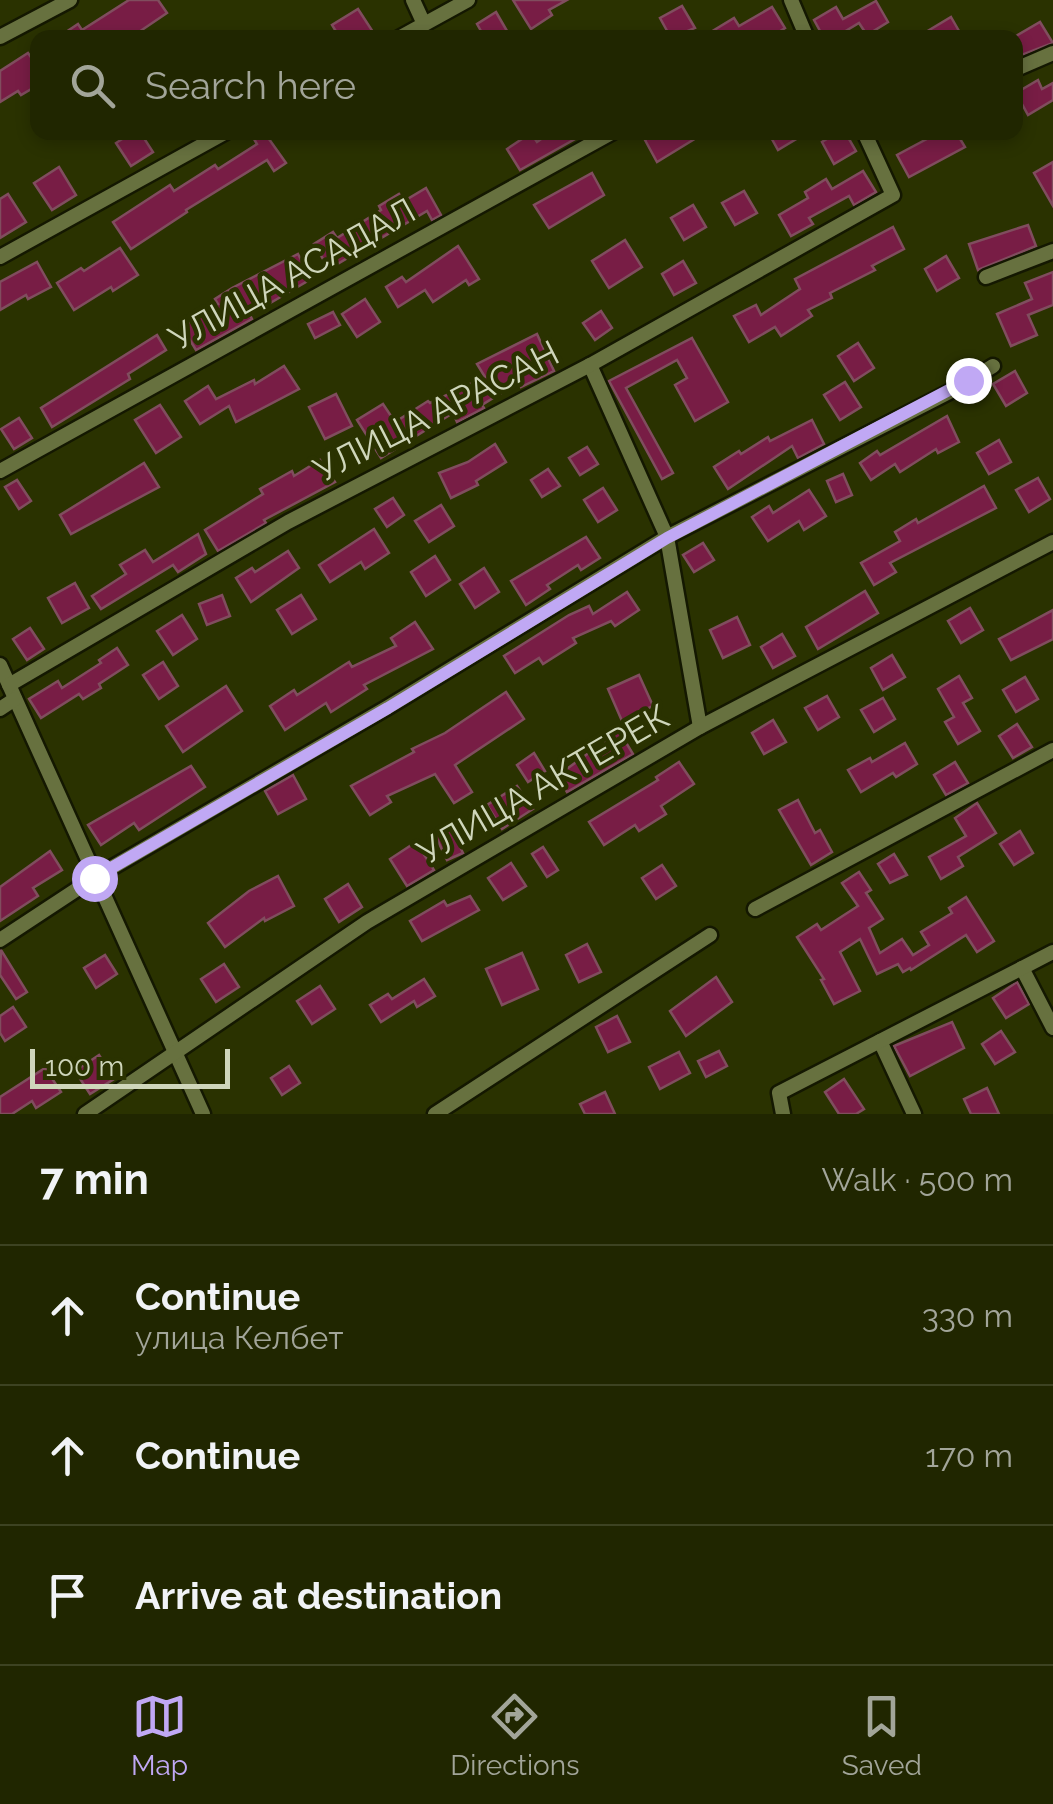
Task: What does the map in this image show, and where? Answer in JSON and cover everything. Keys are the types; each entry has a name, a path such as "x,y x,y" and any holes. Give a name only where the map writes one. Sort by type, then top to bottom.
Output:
{"street":[{"path":"0,38 70,0"},
{"path":"413,0 424,24"},
{"path":"413,30 468,0"},
{"path":"790,0 799,30"},
{"path":"1023,67 1053,53"},
{"path":"0,257 212,140"},
{"name":"УЛИЦА АСАДАЛ","path":"0,470 598,140"},
{"name":"УЛИЦА АРАСАН","path":"0,709 12,692 288,522 590,365 893,195 870,140"},
{"path":"986,277 1053,251"},
{"path":"590,365 667,538 700,727"},
{"path":"0,940 94,878 388,708 667,538 993,366"},
{"name":"УЛИЦА АКТЕРЕК","path":"85,1114 367,922 700,727 1053,542"},
{"path":"0,665 203,1114"},
{"path":"755,909 1053,750"},
{"path":"435,1114 710,934"},
{"path":"783,1114 780,1094 1053,952"},
{"path":"1022,968 1053,1028"},
{"path":"880,1041 914,1114"}],"building":[{"path":"129,0 158,0 167,13 142,30 82,30"},
{"path":"513,0 567,0 549,10 552,15 531,29"},
{"path":"876,1 888,22 875,30 864,30 859,23 847,30 820,30 814,20 836,7 843,19"},
{"path":"682,6 695,28 667,30 660,18"},
{"path":"772,7 785,28 714,30 734,18 739,26"},
{"path":"358,9 372,30 335,30 332,25"},
{"path":"496,12 506,30 480,30 477,24"},
{"path":"951,17 958,30 929,30"},
{"path":"1040,22 1053,43 1023,54 1023,32"},
{"path":"28,53 30,90 21,95 18,91 0,102 0,71"},
{"path":"1038,80 1042,89 1053,83 1053,100 1028,115 1023,106 1023,89"},
{"path":"145,140 153,152 131,166 116,143"},
{"path":"255,140 270,140 286,163 274,171 267,160 131,249 113,222 170,185 174,191 257,144"},
{"path":"520,140 573,140 520,170 507,149"},
{"path":"645,140 693,140 657,162"},
{"path":"772,140 795,140 778,150"},
{"path":"850,140 856,151 834,164 822,142"},
{"path":"925,140 961,140 965,147 909,177 897,155"},
{"path":"1053,162 1053,206 1034,173"},
{"path":"59,167 76,195 52,210 34,183"},
{"path":"863,171 876,192 854,205 849,196 809,218 813,224 791,236 779,215 808,198 805,192 826,179 832,189"},
{"path":"592,173 604,195 549,228 534,205"},
{"path":"426,188 441,215 432,220 427,211 329,269 314,244 333,232 337,238 399,194 404,201"},
{"path":"744,191 757,213 735,225 722,203"},
{"path":"8,194 26,222 0,238 0,199"},
{"path":"693,205 706,227 684,240 671,218"},
{"path":"1028,225 1036,246 978,270 969,244"},
{"path":"893,227 904,249 872,266 875,270 830,293 832,298 808,310 812,316 781,336 775,327 749,342 734,316 756,305 761,315 800,289 795,279"},
{"path":"625,240 642,267 609,288 592,261"},
{"path":"458,246 479,279 469,285 466,280 433,302 425,290 398,307 386,287 402,277 406,282"},
{"path":"120,248 138,275 74,310 57,283"},
{"path":"298,254 311,279 250,315 252,319 196,350 182,327 218,304 215,299 232,288"},
{"path":"946,256 959,278 937,291 925,269"},
{"path":"683,261 696,283 674,295 662,274"},
{"path":"37,262 51,287 0,310 0,282"},
{"path":"1053,272 1053,305 1028,315 1037,335 1011,346 997,314 1032,299 1025,283"},
{"path":"365,299 380,322 357,337 342,314"},
{"path":"601,311 612,328 595,340 583,323"},
{"path":"333,312 340,325 315,338 308,324"},
{"path":"537,334 554,371 521,387 519,382 457,422 453,413 381,458 357,420 383,404 395,422 428,401 485,377 477,364"},
{"path":"157,335 166,350 128,374 130,379 52,427 41,408"},
{"path":"692,338 728,402 695,421 675,385 687,378 677,360 626,388 673,473 662,479 609,381"},
{"path":"858,343 874,368 854,381 838,356"},
{"path":"284,366 299,389 236,422 229,406 200,424 185,401 208,386 216,399 254,380 255,384"},
{"path":"1015,371 1027,393 1006,406 993,384"},
{"path":"845,382 861,407 840,420 824,395"},
{"path":"336,394 352,426 325,439 309,407"},
{"path":"160,405 181,437 156,453 135,420"},
{"path":"947,416 959,442 938,453 936,449 900,472 895,464 871,480 860,463"},
{"path":"19,418 32,438 14,449 1,429"},
{"path":"812,420 824,444 798,458 792,446 728,489 714,467 768,437 770,441"},
{"path":"999,440 1011,462 989,474 977,453"},
{"path":"495,444 506,462 476,481 478,485 451,498 439,473 468,462"},
{"path":"587,447 598,464 580,475 569,458"},
{"path":"320,460 335,482 264,520 266,523 218,551 205,530 263,494 260,489 292,471 294,476"},
{"path":"144,463 159,487 71,534 60,515"},
{"path":"548,469 560,486 542,497 531,480"},
{"path":"843,474 852,495 836,502 827,481"},
{"path":"1038,478 1050,499 1029,512 1016,490"},
{"path":"17,480 31,501 19,509 5,487"},
{"path":"984,486 996,508 890,563 896,572 874,585 861,563 900,541 895,532"},
{"path":"603,488 617,510 598,522 584,500"},
{"path":"809,490 826,516 804,530 799,521 768,541 752,517 769,506 773,513"},
{"path":"393,498 404,515 387,527 375,509"},
{"path":"441,505 454,526 429,542 415,521"},
{"path":"374,529 389,553 365,569 361,562 330,582 319,565"},
{"path":"198,534 206,554 178,572 173,565 101,609 92,596 126,574 120,565 145,550 153,562"},
{"path":"586,537 600,558 581,570 578,565 547,585 550,589 526,605 511,581"},
{"path":"703,543 714,560 694,572 683,555"},
{"path":"288,551 299,568 251,602 236,578 252,568 255,572"},
{"path":"435,556 450,580 426,596 411,572"},
{"path":"484,568 499,592 475,608 460,584"},
{"path":"75,583 89,608 62,623 48,598"},
{"path":"865,591 878,613 818,649 806,627"},
{"path":"627,592 639,610 615,626 611,621 573,638 576,643 543,664 539,658 515,673 504,656 569,615 589,606 593,614"},
{"path":"222,595 230,616 207,625 199,604"},
{"path":"301,595 316,619 292,634 277,610"},
{"path":"970,608 983,630 961,643 948,621"},
{"path":"1053,610 1053,639 1011,660 999,639"},
{"path":"182,615 197,639 173,655 157,631"},
{"path":"737,617 750,645 723,658 710,630"},
{"path":"415,622 433,649 364,685 367,689 331,712 326,703 285,730 270,706 294,690 297,695 349,662 352,667 396,646 391,638"},
{"path":"30,628 44,649 27,660 13,639"},
{"path":"782,634 795,656 773,668 761,647"},
{"path":"117,648 128,665 83,699 79,694 41,718 29,699 58,681 62,688"},
{"path":"892,655 905,677 883,690 871,668"},
{"path":"163,662 178,686 159,699 143,675"},
{"path":"639,675 653,706 622,721 608,689"},
{"path":"959,676 972,698 963,703 980,731 958,744 945,722 954,717 938,689"},
{"path":"1025,677 1038,699 1016,712 1003,690"},
{"path":"226,686 242,711 183,752 166,726"},
{"path":"506,692 524,719 455,765 472,792 454,803 435,774 387,796 391,802 370,815 351,786 414,752 412,749 445,733"},
{"path":"827,696 839,717 818,730 805,708"},
{"path":"883,698 895,719 874,732 861,710"},
{"path":"773,720 786,742 764,754 752,733"},
{"path":"1017,724 1032,747 1013,758 999,736"},
{"path":"619,731 633,754 567,792 557,776"},
{"path":"905,743 917,764 861,792 848,770 870,758 872,762"},
{"path":"534,753 545,771 528,782 517,765"},
{"path":"679,762 694,784 661,806 666,814 639,831 635,825 604,845 589,822 658,780 656,777"},
{"path":"955,762 968,783 946,795 934,775"},
{"path":"191,766 205,787 139,830 134,823 101,845 88,825"},
{"path":"293,775 306,799 278,814 265,791"},
{"path":"517,786 533,809 502,829 487,805"},
{"path":"798,800 815,833 820,830 832,852 811,865 779,810"},
{"path":"977,803 996,833 958,857 963,866 941,879 929,857 966,836 955,818"},
{"path":"450,826 463,853 447,860 434,833"},
{"path":"1020,831 1033,853 1014,865 1000,844"},
{"path":"416,842 434,870 407,886 390,859"},
{"path":"543,847 558,870 547,877 532,854"},
{"path":"50,851 62,870 33,888 38,896 0,921 0,887"},
{"path":"894,854 907,875 890,883 878,864"},
{"path":"511,863 526,886 503,900 488,878"},
{"path":"662,865 676,886 656,899 642,878"},
{"path":"859,872 871,890 866,893 883,919 869,928 880,953 902,939 913,955 929,945 921,932 952,913 949,908 966,897 994,941 977,952 966,935 911,970 903,972 898,964 877,974 860,939 840,952 860,991 834,1004 821,980 824,979 797,937 817,924 821,930 858,906 842,883"},
{"path":"278,876 294,906 265,921 264,918 225,947 208,923 249,891"},
{"path":"348,884 362,907 339,922 325,899"},
{"path":"470,896 479,910 422,941 410,921 444,901 447,906"},
{"path":"587,944 601,972 579,982 566,955"},
{"path":"1,950 27,992 16,999 0,975"},
{"path":"522,953 538,989 502,1005 486,969"},
{"path":"105,955 117,974 96,988 84,968"},
{"path":"224,964 239,987 216,1002 201,979"},
{"path":"716,977 732,1002 686,1036 670,1011"},
{"path":"424,979 435,996 417,1007 414,1001 381,1022 370,1005 388,994 392,999"},
{"path":"1017,982 1029,1004 1006,1018 993,998"},
{"path":"320,986 335,1009 312,1024 297,1001"},
{"path":"13,1007 26,1027 5,1041 0,1033 0,1016"},
{"path":"617,1016 630,1042 608,1052 596,1027"},
{"path":"952,1022 964,1048 910,1076 894,1046"},
{"path":"1001,1031 1015,1052 995,1064 982,1044"},
{"path":"719,1051 727,1066 706,1077 698,1061"},
{"path":"679,1052 690,1073 660,1089 649,1067"},
{"path":"99,1055 114,1079 90,1094 75,1071"},
{"path":"289,1066 300,1083 282,1095 271,1078"},
{"path":"45,1068 61,1092 36,1108 32,1101 12,1114 0,1114 0,1097"},
{"path":"844,1079 864,1109 856,1114 839,1114 825,1092"},
{"path":"987,1088 999,1114 971,1114 964,1099"},
{"path":"605,1092 615,1114 585,1114 580,1104"}],"route":[{"path":"94,878 388,708 667,538 968,380"}]}
